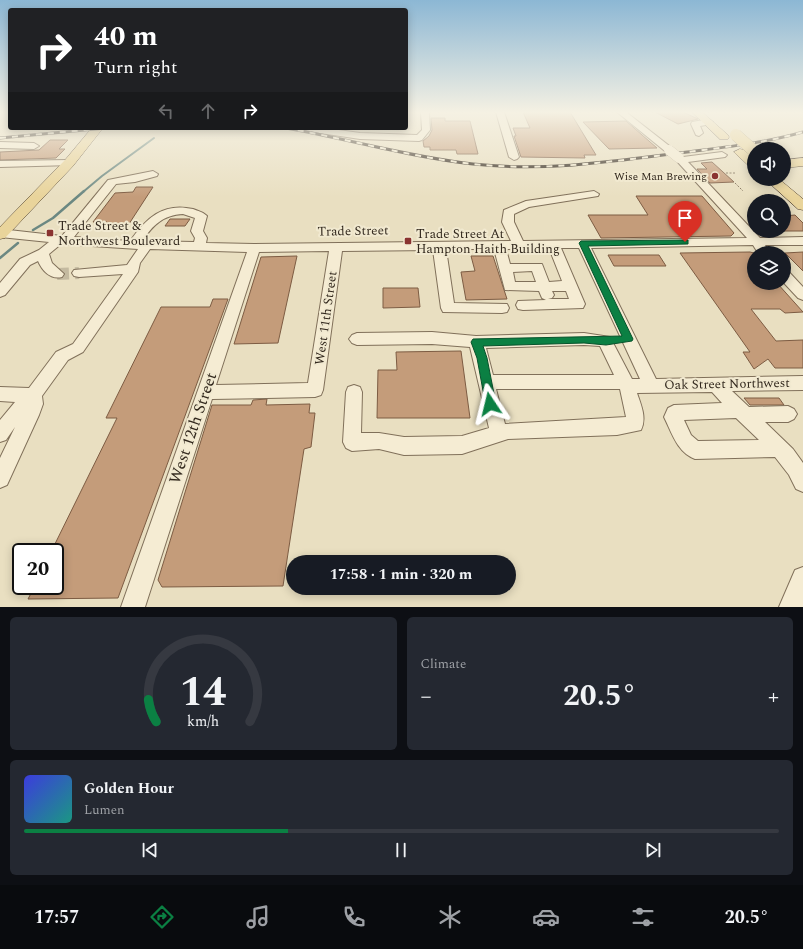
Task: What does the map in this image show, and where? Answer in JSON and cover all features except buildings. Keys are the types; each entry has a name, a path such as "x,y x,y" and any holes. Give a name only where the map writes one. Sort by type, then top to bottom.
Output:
{"main road":[{"path":"1,234 69,163 88,140"},
{"path":"728,140 740,152 747,156"},
{"path":"740,140 747,151"},
{"path":"791,158 803,157"},
{"path":"791,163 803,162"},
{"path":"791,185 803,196"},
{"path":"779,186 803,206"}],"street":[{"path":"509,140 514,157"},
{"path":"656,140 680,159 759,246"},
{"path":"0,145 34,146"},
{"path":"0,163 18,146"},
{"path":"680,159 722,155"},
{"path":"0,163 69,163"},
{"path":"0,292 25,262 43,253 61,240 112,182 117,180 135,179 153,174"},
{"path":"519,244 508,222 508,212 526,204 594,194"},
{"path":"0,434 15,413 33,395 62,356 78,348 133,269 139,245 152,220 160,216 185,210 194,212 201,216 202,220 197,231 201,238 199,247"},
{"name":"Trade Street","path":"1,234 61,240 139,245 254,248 803,241"},
{"path":"583,243 650,385"},
{"path":"499,244 510,288 571,286"},
{"path":"524,305 578,304 553,244"},
{"path":"439,245 448,308 502,308"},
{"name":"West 11th Street","path":"206,392 316,390 336,247"},
{"name":"West 12th Street","path":"133,607 254,248"},
{"path":"43,253 44,262 48,268 58,274"},
{"path":"505,268 563,266"},
{"path":"537,267 550,304"},
{"path":"79,273 133,269"},
{"path":"791,282 803,295"},
{"path":"357,339 417,337 460,339 476,342 584,339 606,341 629,339"},
{"path":"354,392 352,442 378,441 404,446 462,445 508,431 617,427 635,424 634,409 626,384 606,341"},
{"path":"476,342 482,358 492,414 500,434"},
{"name":"Oak Street Northwest","path":"486,382 650,385 803,383"},
{"path":"720,384 728,400 779,448 803,482"},
{"path":"0,394 33,395"},
{"path":"0,478 30,415 34,404 33,395"},
{"path":"779,448 695,450 685,441 673,418 674,413 788,414"},
{"path":"791,607 803,578"}],"path":[{"path":"726,173 736,173"},
{"path":"735,183 743,191"}],"waterway":[{"path":"83,192 102,176 151,140"},
{"path":"33,230 53,218 84,191"},
{"path":"0,258 18,243"}],"tunnel":[{"path":"57,274 79,273"}],"railway":[{"path":"348,140 449,161 527,167 634,159 766,140"}],"place":[{"name":"Wise Man Brewing","path":"715,176"},
{"name":"Trade Street & Northwest Boulevard","path":"50,233"},
{"name":"Trade Street At Hampton Haith Building","path":"408,241"}],"route":[{"path":"490,404 482,358 476,342 584,339 606,341 629,339 583,243 685,242"}]}
